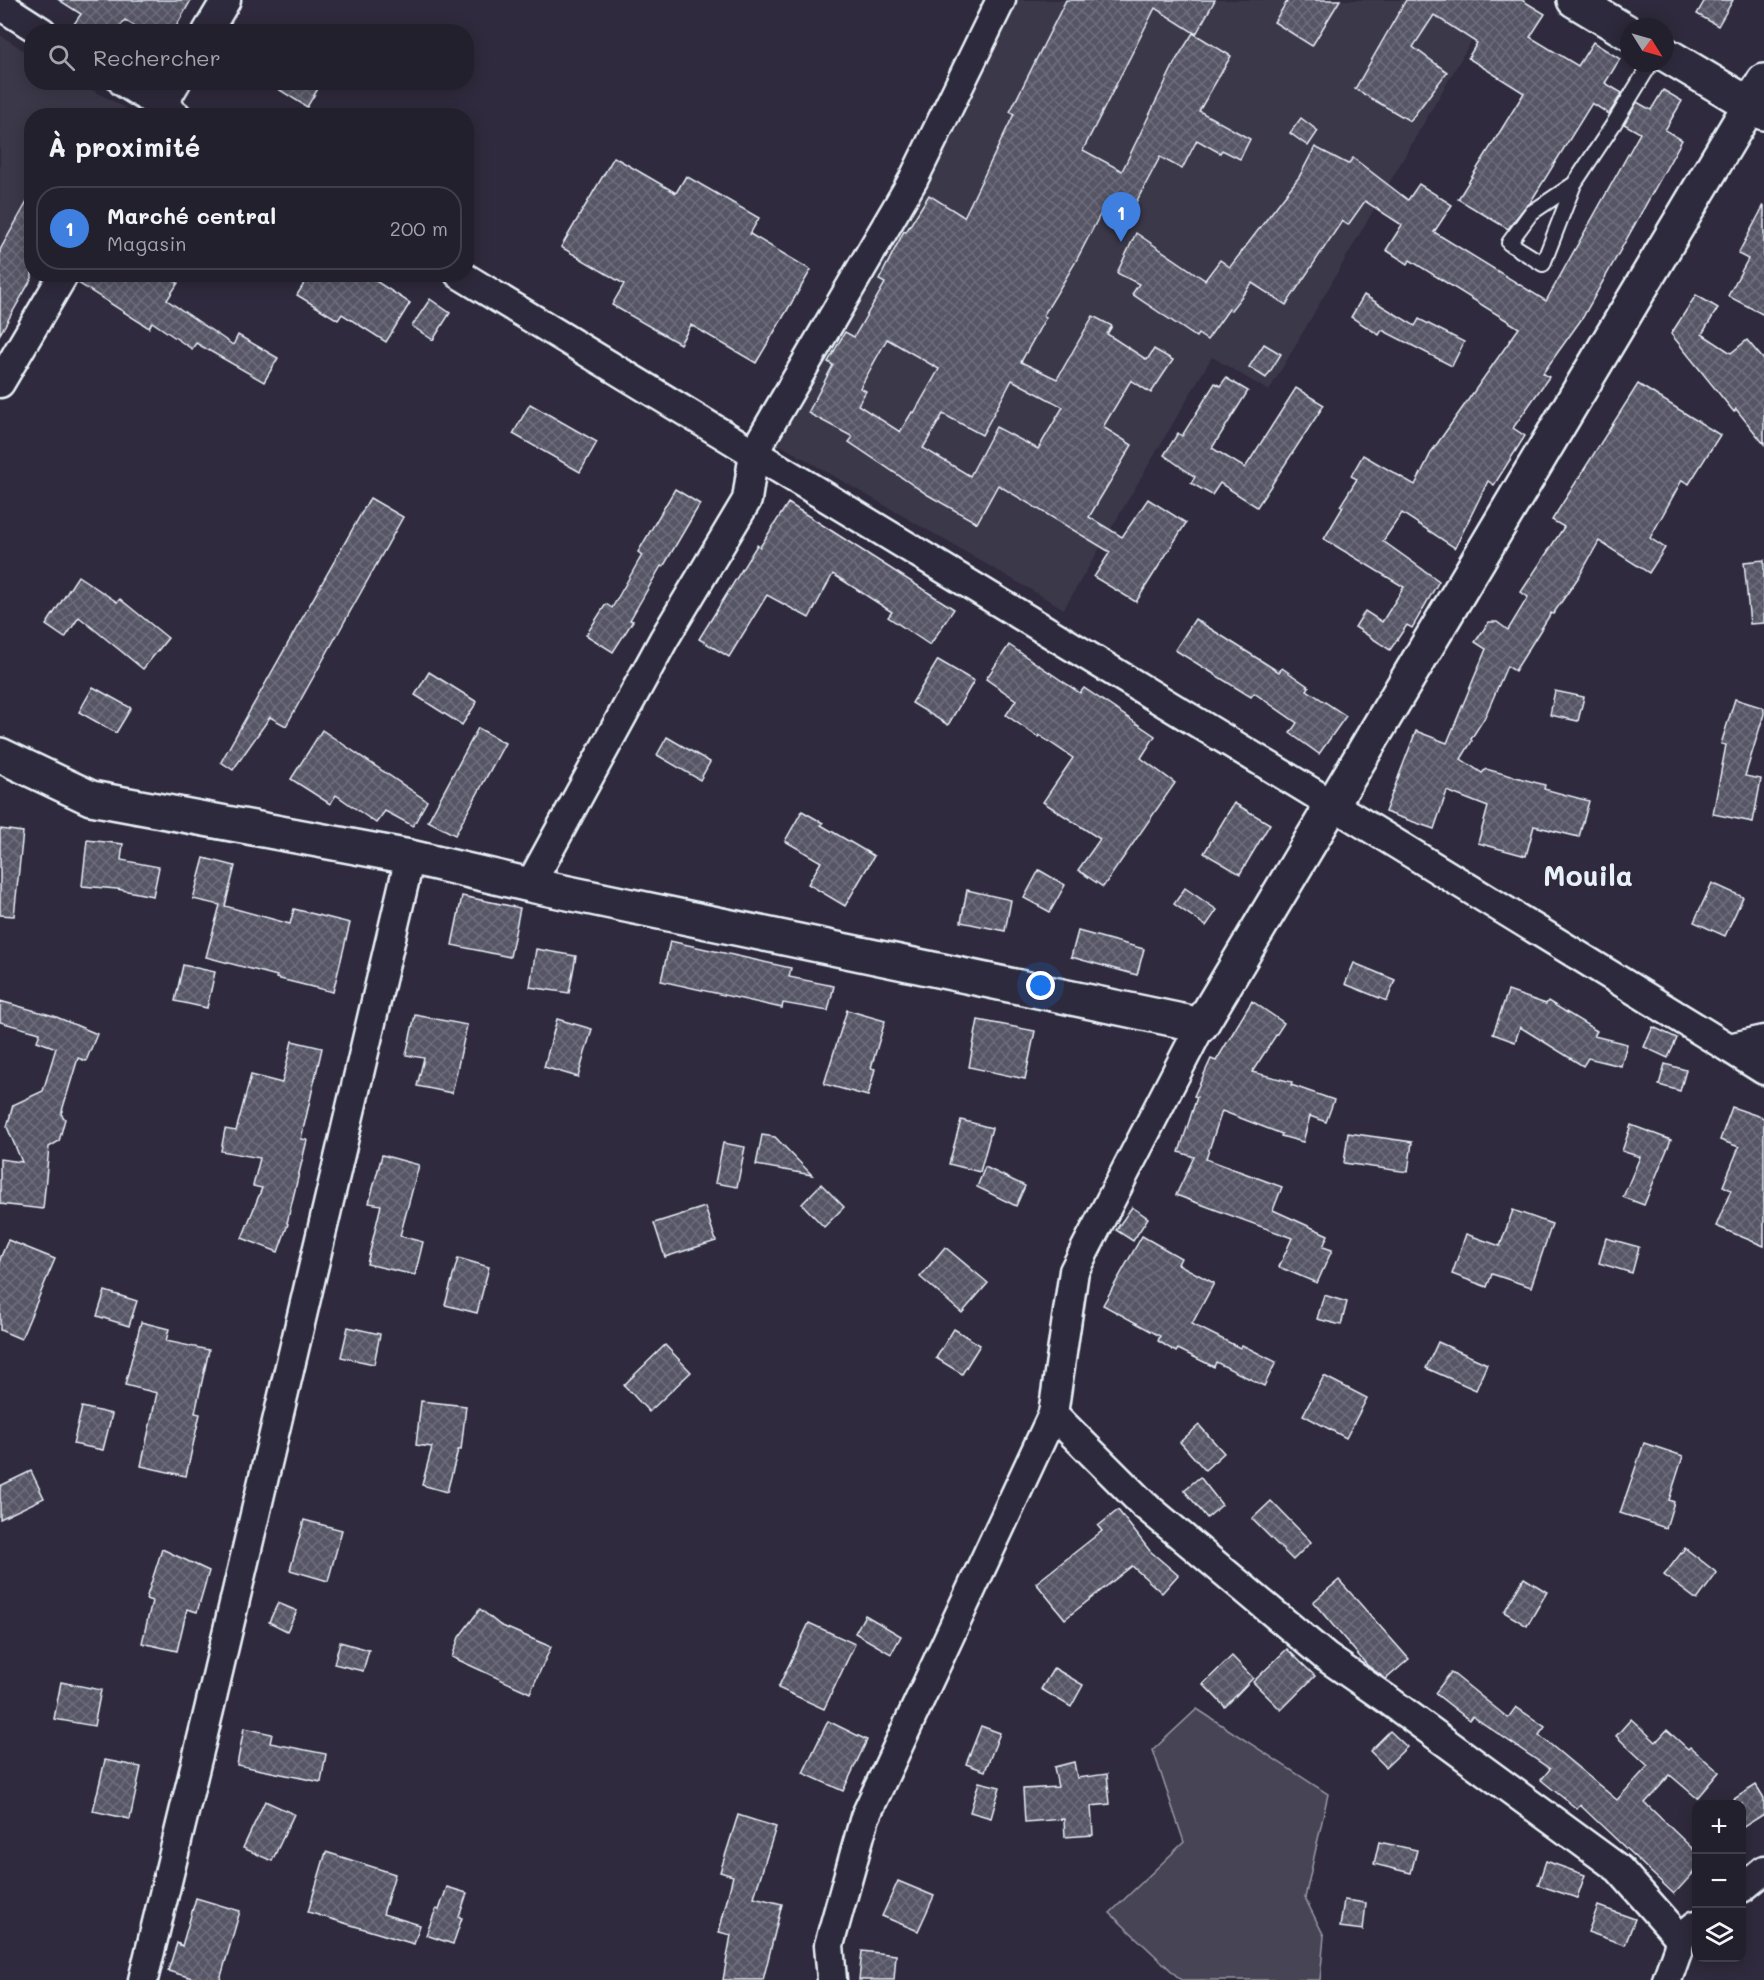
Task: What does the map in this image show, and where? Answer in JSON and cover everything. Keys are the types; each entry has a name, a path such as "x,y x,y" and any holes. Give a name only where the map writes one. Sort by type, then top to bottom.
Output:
{"street":[{"path":"212,24 226,0"},
{"path":"530,885 664,639 747,500 754,452 913,180 1001,0"},
{"path":"1575,0 1620,28"},
{"path":"0,5 30,24"},
{"path":"832,1980 829,1945 865,1817 1053,1414 1074,1271 1201,1025 1759,100 1674,58"},
{"path":"134,90 158,108"},
{"path":"167,108 173,90"},
{"path":"0,383 59,282"},
{"path":"472,282 1764,1070"},
{"path":"0,755 91,798 410,857 530,885 1201,1025"},
{"path":"143,1980 410,857"},
{"path":"1729,1048 1764,1040"},
{"path":"1053,1414 1142,1503 1326,1658 1389,1700 1619,1869 1688,1931 1666,1980"},
{"path":"1746,1885 1764,1870"}],"lane":[{"path":"1574,184 1531,213 1509,243 1543,264 1574,184 1645,72"}],"shaded area":[{"path":"1011,0 1495,0 1269,391 1212,357 1064,609 773,441"},
{"path":"0,35 24,50 24,90 93,90 125,108 24,108 24,282 29,282 0,334"},
{"path":"1197,1709 1328,1794 1305,1898 1324,1936 1320,1980 1181,1980 1110,1913 1184,1842 1153,1750"}],"building":[{"path":"59,0 191,0 178,24 131,24 125,20 122,24 74,24 81,14"},
{"path":"1066,0 1215,0 1196,34 1155,8 1083,150 1122,171 1176,60 1193,33 1231,56 1199,111 1250,139 1240,159 1222,150 1220,153 1197,140 1182,169 1160,157 1125,223 1103,209 1075,263 1043,316 1046,317 1021,362 1057,379 1093,316 1112,326 1107,334 1147,360 1154,349 1173,360 1151,393 1131,380 1103,427 1132,445 1089,517 1122,537 1148,499 1186,523 1136,602 1094,577 1110,552 998,485 977,523 928,495 849,442 853,437 808,413 833,365 828,362 845,332 854,337 885,283 879,280 904,231 906,232 929,195 964,217 1014,114 1010,112","holes":["887,339 939,369 914,413 912,412 900,432 858,405 866,391 860,388","1012,380 1063,407 1038,449 996,427 970,476 923,448 943,414 982,435"]},
{"path":"1288,0 1340,0 1312,46 1274,22"},
{"path":"1406,0 1522,0 1545,14 1530,37 1578,66 1593,42 1620,59 1605,83 1622,93 1609,114 1592,103 1530,203 1508,229 1458,199 1524,93 1468,58 1477,43 1434,15 1413,47 1447,72 1410,121 1355,89"},
{"path":"1705,0 1733,0 1718,26 1697,14"},
{"path":"280,90 317,90 307,107"},
{"path":"1663,90 1682,101 1665,130 1682,140 1583,317 1543,373 1549,377 1513,428 1525,436 1494,485 1488,481 1455,548 1402,513 1383,541 1439,581 1412,628 1407,625 1390,650 1355,627 1365,611 1382,622 1404,587 1324,539 1343,507 1340,506 1357,479 1351,476 1363,455 1415,485 1432,451 1519,328 1410,260 1408,264 1386,250 1402,225 1365,201 1348,225 1342,221 1286,305 1252,283 1231,310 1229,309 1207,340 1198,334 1196,337 1132,294 1139,284 1117,273 1136,233 1205,280 1220,260 1230,267 1299,177 1315,147 1348,164 1353,158 1408,200 1419,184 1452,205 1434,232 1546,301 1640,133 1624,124 1637,102 1651,110"},
{"path":"1301,118 1318,131 1308,146 1290,133"},
{"path":"614,157 676,193 686,176 759,218 750,234 811,270 756,363 691,325 680,344 612,305 624,284 561,247"},
{"path":"1764,205 1764,315 1728,296 1748,259 1738,254"},
{"path":"24,207 24,282 30,282 0,334 0,250"},
{"path":"177,282 167,300 233,345 238,335 278,358 264,382 196,343 192,349 152,322 149,328 78,283"},
{"path":"305,282 377,282 410,303 386,342 342,314 338,320 297,295"},
{"path":"1364,295 1415,326 1419,319 1464,342 1452,366 1382,330 1379,335 1351,317"},
{"path":"1696,295 1718,308 1702,334 1731,353 1747,340 1764,360 1764,444 1736,409 1734,412 1671,334"},
{"path":"430,299 450,313 433,340 412,326"},
{"path":"1264,344 1281,354 1266,378 1249,367"},
{"path":"1226,378 1248,391 1212,448 1245,468 1296,388 1324,405 1257,507 1220,483 1212,495 1191,483 1195,477 1164,455 1178,433 1182,436 1215,383 1220,386"},
{"path":"1638,384 1720,435 1689,484 1682,480 1650,538 1665,548 1649,573 1599,541 1580,575 1553,614 1551,613 1515,671 1507,666 1485,717 1461,759 1482,773 1486,769 1545,785 1544,789 1589,801 1579,837 1534,826 1526,856 1478,843 1488,807 1447,791 1434,829 1385,812 1416,731 1447,743 1486,649 1475,642 1489,622 1497,622 1508,630 1528,597 1521,592 1564,527 1552,520"},
{"path":"530,404 597,442 580,472 513,434"},
{"path":"675,489 700,504 663,567 661,566 630,620 633,621 613,652 586,635 606,604 612,608 642,555 638,552"},
{"path":"370,498 403,517 286,726 270,717 233,770 221,762"},
{"path":"788,503 954,609 930,645 888,617 892,612 833,574 809,618 767,595 729,657 699,639 757,545 760,547"},
{"path":"1764,560 1764,623 1750,624 1744,562"},
{"path":"78,576 117,602 120,599 168,638 143,669 79,617 65,638 46,625"},
{"path":"1195,619 1279,672 1282,668 1309,687 1307,690 1346,716 1319,754 1290,733 1297,723 1254,693 1251,697 1175,650"},
{"path":"1009,645 1080,693 1084,688 1155,736 1141,758 1175,783 1103,887 1078,870 1100,839 1043,802 1073,758 1006,715 1016,700 986,679"},
{"path":"938,660 974,681 948,725 912,703"},
{"path":"429,672 477,702 462,725 415,695"},
{"path":"93,687 131,708 116,733 79,712"},
{"path":"1555,691 1584,697 1578,721 1550,715"},
{"path":"1735,699 1764,708 1745,776 1761,779 1753,822 1713,814 1726,745 1721,744"},
{"path":"478,728 505,743 455,835 428,821"},
{"path":"322,730 427,801 413,826 385,811 376,823 336,795 330,804 291,779"},
{"path":"667,737 710,762 700,780 657,755"},
{"path":"1234,803 1270,824 1240,874 1204,853"},
{"path":"802,811 823,823 821,825 874,856 845,906 808,884 821,862 785,841"},
{"path":"0,829 23,832 14,916 0,915"},
{"path":"87,840 123,844 121,860 159,867 153,896 117,889 82,886"},
{"path":"204,858 235,866 225,906 290,924 294,909 350,923 333,992 206,957 220,905 193,899"},
{"path":"1039,870 1065,885 1050,912 1024,898"},
{"path":"1712,883 1743,897 1725,936 1694,922"},
{"path":"1185,888 1217,910 1206,926 1174,904"},
{"path":"967,890 1011,900 1005,931 961,922"},
{"path":"462,896 520,908 510,957 452,945"},
{"path":"1078,931 1144,949 1137,975 1071,957"},
{"path":"670,941 791,968 789,977 834,986 828,1011 783,1003 782,1008 661,981"},
{"path":"536,949 576,956 569,993 530,987"},
{"path":"1354,963 1395,980 1387,1001 1345,984"},
{"path":"183,965 215,972 207,1008 175,1001"},
{"path":"1508,991 1546,1004 1548,1001 1597,1031 1594,1036 1627,1044 1621,1066 1588,1058 1583,1066 1520,1027 1515,1042 1493,1034"},
{"path":"0,1001 54,1016 97,1034 86,1061 78,1058 61,1114 65,1119 59,1141 49,1147 43,1209 0,1204 0,1159 22,1162 7,1127 13,1105 43,1091 56,1048 37,1041 40,1033 0,1022"},
{"path":"1252,1001 1284,1023 1252,1072 1292,1082 1291,1085 1334,1100 1326,1122 1310,1116 1303,1142 1281,1136 1282,1134 1222,1111 1206,1159 1282,1187 1273,1210 1328,1235 1323,1247 1332,1250 1317,1283 1279,1267 1292,1238 1176,1195 1194,1157 1179,1152 1197,1097 1194,1096 1211,1059 1216,1061"},
{"path":"847,1010 885,1021 871,1068 875,1069 868,1096 824,1084"},
{"path":"415,1015 467,1025 452,1093 417,1086 424,1058 406,1055"},
{"path":"557,1019 592,1029 578,1077 544,1067"},
{"path":"978,1020 1035,1031 1025,1079 969,1067"},
{"path":"1653,1027 1677,1038 1668,1058 1644,1047"},
{"path":"292,1041 322,1048 301,1139 307,1140 288,1224 278,1252 242,1238 262,1188 253,1186 260,1158 221,1151 225,1129 236,1131 251,1075 282,1083"},
{"path":"1665,1064 1686,1070 1680,1091 1659,1085"},
{"path":"1732,1107 1764,1118 1764,1246 1716,1226 1731,1190 1723,1186 1739,1147 1720,1140"},
{"path":"961,1120 992,1128 980,1172 949,1164"},
{"path":"1631,1125 1671,1140 1644,1205 1623,1197 1640,1157 1622,1151"},
{"path":"1348,1133 1412,1142 1408,1172 1344,1163"},
{"path":"762,1135 775,1137 812,1175 756,1165"},
{"path":"723,1143 745,1147 737,1187 715,1183"},
{"path":"382,1155 419,1165 400,1236 423,1242 415,1275 367,1264 381,1205 369,1203"},
{"path":"985,1167 1025,1186 1016,1206 977,1187"},
{"path":"821,1184 844,1207 824,1227 802,1204"},
{"path":"705,1207 716,1241 665,1257 654,1223"},
{"path":"1132,1207 1148,1218 1133,1241 1116,1230"},
{"path":"1513,1210 1552,1224 1531,1287 1492,1274 1487,1287 1452,1274 1466,1234 1500,1246"},
{"path":"1142,1236 1181,1258 1178,1264 1214,1283 1192,1324 1240,1348 1242,1345 1276,1362 1264,1386 1216,1362 1214,1367 1178,1349 1176,1352 1158,1341 1160,1336 1103,1305"},
{"path":"1606,1238 1639,1247 1632,1273 1599,1263"},
{"path":"8,1240 55,1259 21,1339 0,1330 0,1259"},
{"path":"945,1247 988,1283 962,1313 920,1277"},
{"path":"458,1258 489,1267 477,1313 445,1305"},
{"path":"105,1291 137,1301 129,1326 97,1316"},
{"path":"1324,1295 1347,1302 1341,1325 1317,1319"},
{"path":"141,1322 169,1329 166,1341 209,1350 195,1413 200,1414 186,1476 141,1466 157,1393 125,1385"},
{"path":"348,1327 380,1334 374,1364 341,1357"},
{"path":"954,1329 980,1345 962,1374 936,1358"},
{"path":"1438,1342 1487,1364 1476,1390 1426,1368"},
{"path":"665,1345 691,1372 649,1412 624,1385"},
{"path":"1324,1376 1367,1398 1346,1438 1303,1415"},
{"path":"421,1401 466,1406 461,1450 458,1450 447,1492 422,1485 432,1447 416,1445"},
{"path":"82,1407 112,1414 103,1450 73,1444"},
{"path":"1199,1425 1224,1453 1205,1470 1180,1442"},
{"path":"1644,1443 1683,1456 1669,1500 1674,1502 1666,1528 1620,1513"},
{"path":"31,1471 44,1498 0,1519 0,1486"},
{"path":"1200,1477 1222,1505 1207,1518 1184,1490"},
{"path":"1271,1501 1311,1542 1293,1560 1252,1519"},
{"path":"1118,1510 1150,1551 1178,1575 1162,1593 1132,1566 1065,1619 1036,1583 1102,1531 1098,1526"},
{"path":"304,1520 342,1530 328,1581 290,1570"},
{"path":"1685,1548 1717,1573 1697,1600 1664,1575"},
{"path":"162,1549 209,1571 197,1612 187,1609 177,1651 142,1643 152,1601 146,1599"},
{"path":"1524,1578 1547,1592 1527,1626 1504,1612"},
{"path":"1339,1580 1409,1659 1386,1679 1367,1665 1313,1602"},
{"path":"278,1603 297,1611 287,1631 269,1622"},
{"path":"480,1609 500,1625 551,1647 530,1693 452,1657 459,1637"},
{"path":"865,1615 901,1636 891,1654 855,1633"},
{"path":"809,1623 855,1644 824,1709 778,1688"},
{"path":"340,1642 369,1650 363,1671 334,1664"},
{"path":"1287,1649 1315,1676 1281,1710 1253,1682"},
{"path":"1232,1656 1253,1678 1225,1707 1203,1684"},
{"path":"1054,1668 1083,1685 1071,1707 1041,1689"},
{"path":"1451,1672 1508,1718 1516,1707 1545,1727 1539,1735 1617,1800 1648,1766 1616,1736 1631,1719 1656,1742 1667,1730 1719,1772 1697,1798 1670,1775 1645,1803 1692,1848 1692,1874 1674,1894 1580,1805 1577,1809 1541,1780 1550,1769 1472,1716 1469,1720 1435,1693"},
{"path":"61,1682 101,1690 94,1726 54,1719"},
{"path":"828,1721 867,1740 843,1791 803,1773"},
{"path":"981,1726 1000,1733 985,1771 966,1764"},
{"path":"244,1728 272,1734 270,1743 326,1754 321,1782 237,1765"},
{"path":"1390,1731 1407,1747 1386,1767 1370,1751"},
{"path":"105,1760 141,1767 130,1819 93,1811"},
{"path":"1074,1762 1077,1778 1107,1774 1110,1804 1091,1806 1093,1835 1065,1837 1064,1819 1025,1822 1023,1789 1058,1787 1054,1767"},
{"path":"979,1782 1000,1787 991,1818 970,1812"},
{"path":"1756,1785 1764,1798 1764,1814 1746,1825 1746,1800 1734,1799"},
{"path":"265,1801 294,1814 272,1861 243,1848"},
{"path":"738,1815 776,1827 754,1897 782,1904 763,1980 723,1980 731,1935 719,1932 733,1876 720,1872"},
{"path":"1379,1842 1417,1850 1411,1873 1374,1864"},
{"path":"326,1852 395,1874 383,1914 420,1925 414,1944 308,1912"},
{"path":"1546,1861 1585,1875 1577,1898 1538,1885"},
{"path":"898,1881 934,1896 918,1931 882,1916"},
{"path":"447,1887 467,1893 453,1944 426,1935 436,1909 439,1910"},
{"path":"196,1898 240,1911 220,1980 199,1980 168,1971 177,1943 182,1946"},
{"path":"1344,1900 1366,1903 1363,1930 1340,1927"},
{"path":"1598,1906 1635,1919 1625,1945 1588,1932"},
{"path":"862,1951 896,1955 894,1980 859,1980"}],"place":[{"name":"Marché central","path":"1121,242"}],"district":[{"name":"Mouila","path":"1588,875"}]}
